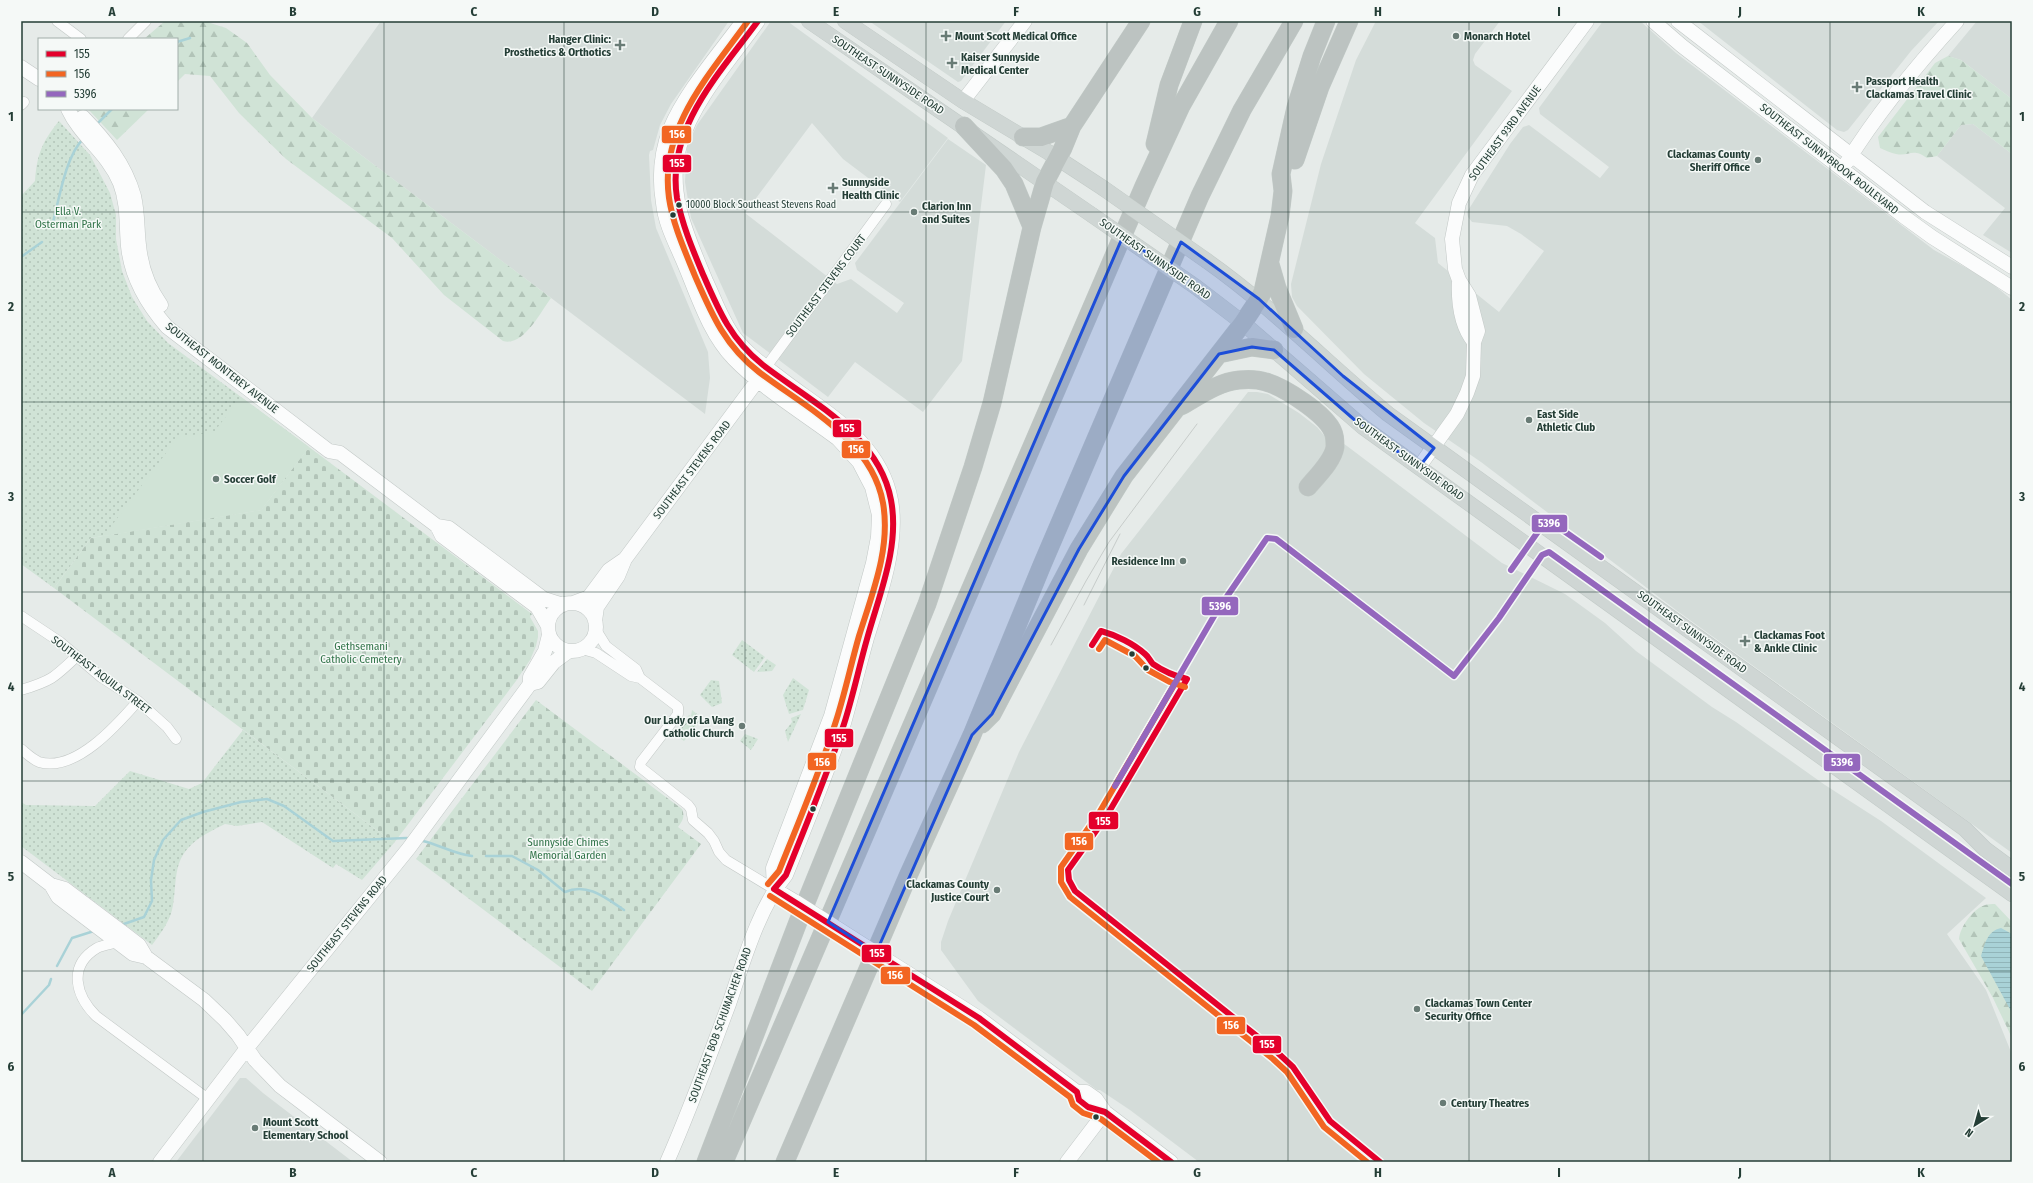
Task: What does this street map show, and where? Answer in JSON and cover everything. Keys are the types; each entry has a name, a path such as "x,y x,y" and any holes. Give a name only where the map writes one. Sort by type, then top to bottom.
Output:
{"highway":[{"path":"706,1162 795,929 927,604 973,467 992,402 1032,227 1045,182 1063,148 1072,126 1142,21"},
{"path":"1144,186 1169,85 1193,21"},
{"path":"724,1162 1144,186 1181,106 1229,21"},
{"path":"785,1162 908,876 972,735 1042,565 1204,189 1242,110 1294,21"},
{"path":"1283,191 1281,174 1296,107 1312,56 1326,21"},
{"path":"972,735 992,714 1079,549 1124,476 1243,323 1259,299 1270,261 1280,216 1283,191 1320,87 1348,21"},
{"path":"964,126 1004,170 1014,184 1032,227"},
{"path":"1023,137 1041,137 1072,126"},
{"path":"1270,261 1277,288 1294,329"},
{"path":"1219,354 1252,347 1274,350"},
{"path":"1174,410 1219,385 1234,380 1258,380 1279,387 1319,416 1333,431 1335,439 1334,450 1308,487"}],"main road":[{"path":"743,21 693,90 674,120 664,148 661,188 663,205 670,232 712,328 735,360 758,380"},
{"path":"758,21 714,83 689,124 678,156 676,194 681,220 726,323 742,346 766,367"},
{"name":"SOUTHEAST SUNNYSIDE ROAD","path":"809,21 964,126 1196,287 1243,323 1357,422 2012,894"},
{"name":"SOUTHEAST SUNNYSIDE ROAD","path":"845,21 963,101 1057,157 1208,261 1259,299 1294,329 1349,381 1388,414 1965,829 1985,849 2012,869"},
{"path":"963,101 1025,21"},
{"name":"SOUTHEAST 93RD AVENUE","path":"1419,467 1457,414 1467,393 1474,366 1474,342 1467,334 1458,298 1459,280 1453,258 1452,230 1459,203 1465,188 1476,170 1587,21"},
{"name":"SOUTHEAST SUNNYBROOK BOULEVARD","path":"1653,21 1916,226 2012,288"},
{"name":"SOUTHEAST SUNNYBROOK BOULEVARD","path":"1678,21 1934,218 2012,267"},
{"path":"1842,169 1921,61 1957,21"},
{"path":"1696,56 1706,56 1724,68 1731,68 1734,65"},
{"path":"21,67 38,78"},
{"name":"SOUTHEAST MONTEREY AVENUE","path":"68,110 74,121 105,148"},
{"name":"SOUTHEAST MONTEREY AVENUE","path":"74,110 81,115 105,148 124,170 132,190 137,210 141,261 152,292 160,304 185,331 336,444 340,453 437,526 442,536 537,608 549,630"},
{"name":"SOUTHEAST STEVENS ROAD","path":"568,604 588,596 609,570 624,559 758,380 766,367"},
{"name":"SOUTHEAST BOB SCHUMACHER ROAD","path":"667,1162 713,1046 750,944 774,889 786,874 842,728 889,556 894,523 891,500 886,483 877,463 865,445 845,426 766,367"},
{"name":"SOUTHEAST BOB SCHUMACHER ROAD","path":"758,380 838,439 851,451 859,462 872,487 879,522 873,563 831,716 773,868 774,889"},
{"name":"SOUTHEAST MONTEREY AVENUE","path":"437,526 449,528 544,599 568,604"},
{"name":"SOUTHEAST STEVENS ROAD","path":"595,626 597,608 618,576 624,559"},
{"path":"568,604 588,610 595,626 592,640 576,650 557,646 549,630 553,613 568,604"},
{"name":"SOUTHEAST STEVENS ROAD","path":"160,1162 247,1048 409,848 530,684 530,677 545,651 549,630"},
{"name":"SOUTHEAST STEVENS ROAD","path":"530,684 538,682 554,662 576,650"},
{"path":"21,862 51,885 65,889 94,911 133,954 146,957 214,1010 238,1035 255,1060 280,1086 380,1162"},
{"path":"51,885 58,897 118,938"},
{"path":"774,889 980,1018 1078,1092 1079,1100 1088,1107 1105,1112 1171,1162"},
{"path":"1067,1162 1105,1112"}],"street":[{"path":"57,21 80,38"},
{"path":"129,38 146,21"},
{"name":"SOUTHEAST STEVENS COURT","path":"766,367 886,204"},
{"name":"SOUTHEAST AQUILA STREET","path":"21,616 60,642 101,676 138,701 167,728 176,739"},
{"path":"595,626 606,646 636,669 640,678"},
{"path":"576,650 596,653 631,676 640,678 678,707 679,711 641,762 640,767 688,804 691,809 693,820 708,833 714,841 718,852 726,860 774,889"},
{"path":"21,690 44,683 54,678 77,656"},
{"path":"21,749 39,762 70,760 94,745 138,701"},
{"path":"118,938 98,947 88,954 78,971 77,982 80,994 86,1006 96,1016 208,1099"}],"highlighted area":[{"path":"1123,236 1169,268 1181,242 1259,299 1343,376 1434,448 1419,467 1357,422 1274,350 1252,347 1219,354 1124,476 1079,549 992,714 972,735 876,953 828,922"}],"shaded area":[{"path":"381,21 729,21 671,104 660,125 653,150 650,151 649,155 651,200 656,228 708,352 710,378 705,414 312,118"},
{"path":"771,21 787,21 948,138 900,202 843,159 812,123 745,213 837,284 851,279 897,313 904,303 857,270 855,263 948,139 986,165 962,361 923,412 855,362 828,397 743,333 691,218 685,182 687,146 697,125"},
{"name":"Kaiser Sunnyside Medical Center","path":"869,21 1006,21 961,81 958,82"},
{"path":"1376,21 1500,21 1475,54 1473,60 1475,65 1512,91 1415,223 1435,238 1438,263 1499,312 1544,251 1521,234 1507,226 1472,222 1468,217 1467,212 1510,144 1523,127 1529,125 1600,178 1609,167 1540,114 1539,108 1603,21 1640,21 1676,53 1934,250 1988,280 2012,300 2012,853 1676,610 1481,462 1424,423 1364,374 1297,306 1292,297 1291,284 1321,164 1356,60"},
{"path":"1698,21 1939,21 1911,51 1848,130 1844,132 1837,130"},
{"path":"1977,21 2012,21 2012,99 1961,60 1948,56"},
{"path":"1973,124 2012,154 2012,253 1983,235 2005,208 1937,156 1961,125"},
{"path":"1248,392 1268,394 1299,413 1317,427 1328,440 1341,442 1347,446 1502,563 1565,594 1605,623 1636,651 1712,707 1736,722 1825,785 1881,821 1986,898 1947,934 1986,990 2011,1052 2012,1162 1199,1162 1130,1110 1100,1090 1097,1090 978,1001 941,950 941,942 948,921 1019,752 1121,554"},
{"name":"Mount Scott Elementary School","path":"240,1078 246,1078 263,1093 353,1162 176,1162"}],"green space":[{"path":"165,21 204,21 226,28 247,43 270,75 312,118 551,298 536,320 524,334 517,339 503,341 444,295 392,238 286,159 239,113 210,76 185,74 178,81 178,38 145,38"},
{"path":"1948,56 1961,60 2012,99 2012,127 2010,139 2012,142 2012,154 1973,124 1961,125 1937,156 1927,158 1918,153 1900,155 1880,148 1878,137 1935,63"},
{"path":"89,110 148,110 117,140"},
{"name":"Ella V. Osterman Park","path":"59,121 90,155 110,193 116,215 116,239 122,271 132,297 147,321 168,343 309,447 261,510 91,538 54,588 21,564 21,196 35,181 37,163 41,149 48,135"},
{"name":"Soccer Golf","path":"241,397 309,447 261,510 104,536 178,437 214,432"},
{"name":"Gethsemani Catholic Cemetery","path":"309,447 532,614 530,617 538,631 536,646 530,660 516,681 394,843 54,588 91,538 261,510"},
{"path":"742,640 765,657 754,672 732,655"},
{"path":"767,659 776,665 772,671 757,672"},
{"path":"793,678 809,690 803,710 789,714 783,695"},
{"path":"711,680 719,681 722,703 712,707 700,695"},
{"name":"Sunnyside Chimes Memorial Garden","path":"536,700 682,809 683,818 678,827 701,844 592,991 416,859"},
{"path":"692,710 702,718 684,741 675,734 689,715 691,716"},
{"path":"801,714 788,742 785,731 792,722 791,718"},
{"path":"243,730 394,843 362,880 336,864 333,868 262,822 237,826 225,824 198,839 191,845 181,858 178,865 172,911 168,921 152,945 21,846 21,802 26,805 95,806 130,771 189,789 202,783"},
{"path":"745,734 758,739 751,750 740,741"},
{"path":"1995,904 2012,922 2012,1038 1993,998 1959,939 1962,929 1976,910 1985,905"}],"water":[{"path":"2001,928 2012,934 2012,1013 1981,956 1987,939 1993,932"}],"waterway":[{"path":"178,42 190,38"},
{"path":"96,125 111,110"},
{"path":"52,226 67,168 77,147 83,139"},
{"path":"21,257 42,242"},
{"path":"121,925 144,917 152,901 151,880 154,860 163,840 181,820 203,812 241,802 267,799 284,806 333,841 407,838"},
{"path":"423,841 472,856"},
{"path":"486,856 512,856 538,870 565,892 573,889 589,890 603,896 624,910"},
{"path":"57,966 72,938 94,931"},
{"path":"21,1015 49,985 51,979"}],"tram line":[{"path":"1051,645 1109,542 1197,424"},
{"path":"1084,605 1120,534"}],"transit line":[{"name":"156","path":"748,21 718,61 690,103 680,125 672,148 668,172 669,198 673,218 701,290 714,317 728,340 747,362 816,412 851,443 865,461 876,481 883,503 885,520 879,571 830,740 779,871 768,884"},
{"name":"155","path":"758,21 713,81 699,103 688,125 680,148 676,172 677,198 682,217 691,245 708,286 733,334 763,365 821,407 858,438 873,457 884,477 891,500 893,518 891,553 887,571 844,724 786,875 774,889"},
{"name":"5396","path":"1511,570 1542,526 1548,523 1554,524 1601,557"},
{"name":"5396","path":"1115,786 1217,611 1267,538 1276,539 1454,676 1499,618 1542,555 1549,552 2012,884"},
{"name":"155","path":"1092,645 1101,631 1119,637 1136,647 1146,655 1153,664 1161,669 1187,679"},
{"name":"156","path":"1099,649 1105,640 1135,656 1148,670 1170,682 1185,687"},
{"name":"156","path":"1180,675 1099,813 1061,867 1061,882 1070,897 1273,1059 1287,1072 1324,1127 1367,1162"},
{"name":"155","path":"1187,679 1106,817 1068,870 1069,880 1075,891 1278,1053 1293,1067 1330,1121 1380,1162"},
{"name":"155","path":"774,889 979,1018 1077,1092 1079,1100 1088,1107 1105,1112 1171,1162"},
{"name":"156","path":"770,896 974,1025 1070,1097 1073,1105 1083,1113 1101,1119 1158,1162"}],"place":[{"name":"Mount Scott Medical Office","path":"946,36"},
{"name":"Monarch Hotel","path":"1456,36"},
{"name":"Hanger Clinic: Prosthetics & Orthotics","path":"620,45"},
{"name":"Kaiser Sunnyside Medical Center","path":"952,63"},
{"name":"Passport Health Clackamas Travel Clinic","path":"1857,87"},
{"name":"Clackamas County Sheriff Office","path":"1758,160"},
{"name":"Sunnyside Health Clinic","path":"833,188"},
{"name":"10000 Block Southeast Stevens Road","path":"679,205"},
{"name":"Clarion Inn and Suites","path":"914,212"},
{"name":"East Side Athletic Club","path":"1529,420"},
{"name":"Soccer Golf","path":"216,479"},
{"name":"Residence Inn","path":"1183,561"},
{"name":"Clackamas Foot & Ankle Clinic","path":"1745,641"},
{"name":"Our Lady of La Vang Catholic Church","path":"742,726"},
{"name":"Clackamas County Justice Court","path":"997,890"},
{"name":"Clackamas Town Center Security Office","path":"1417,1009"},
{"name":"Century Theatres","path":"1443,1103"},
{"name":"Mount Scott Elementary School","path":"255,1128"}]}
